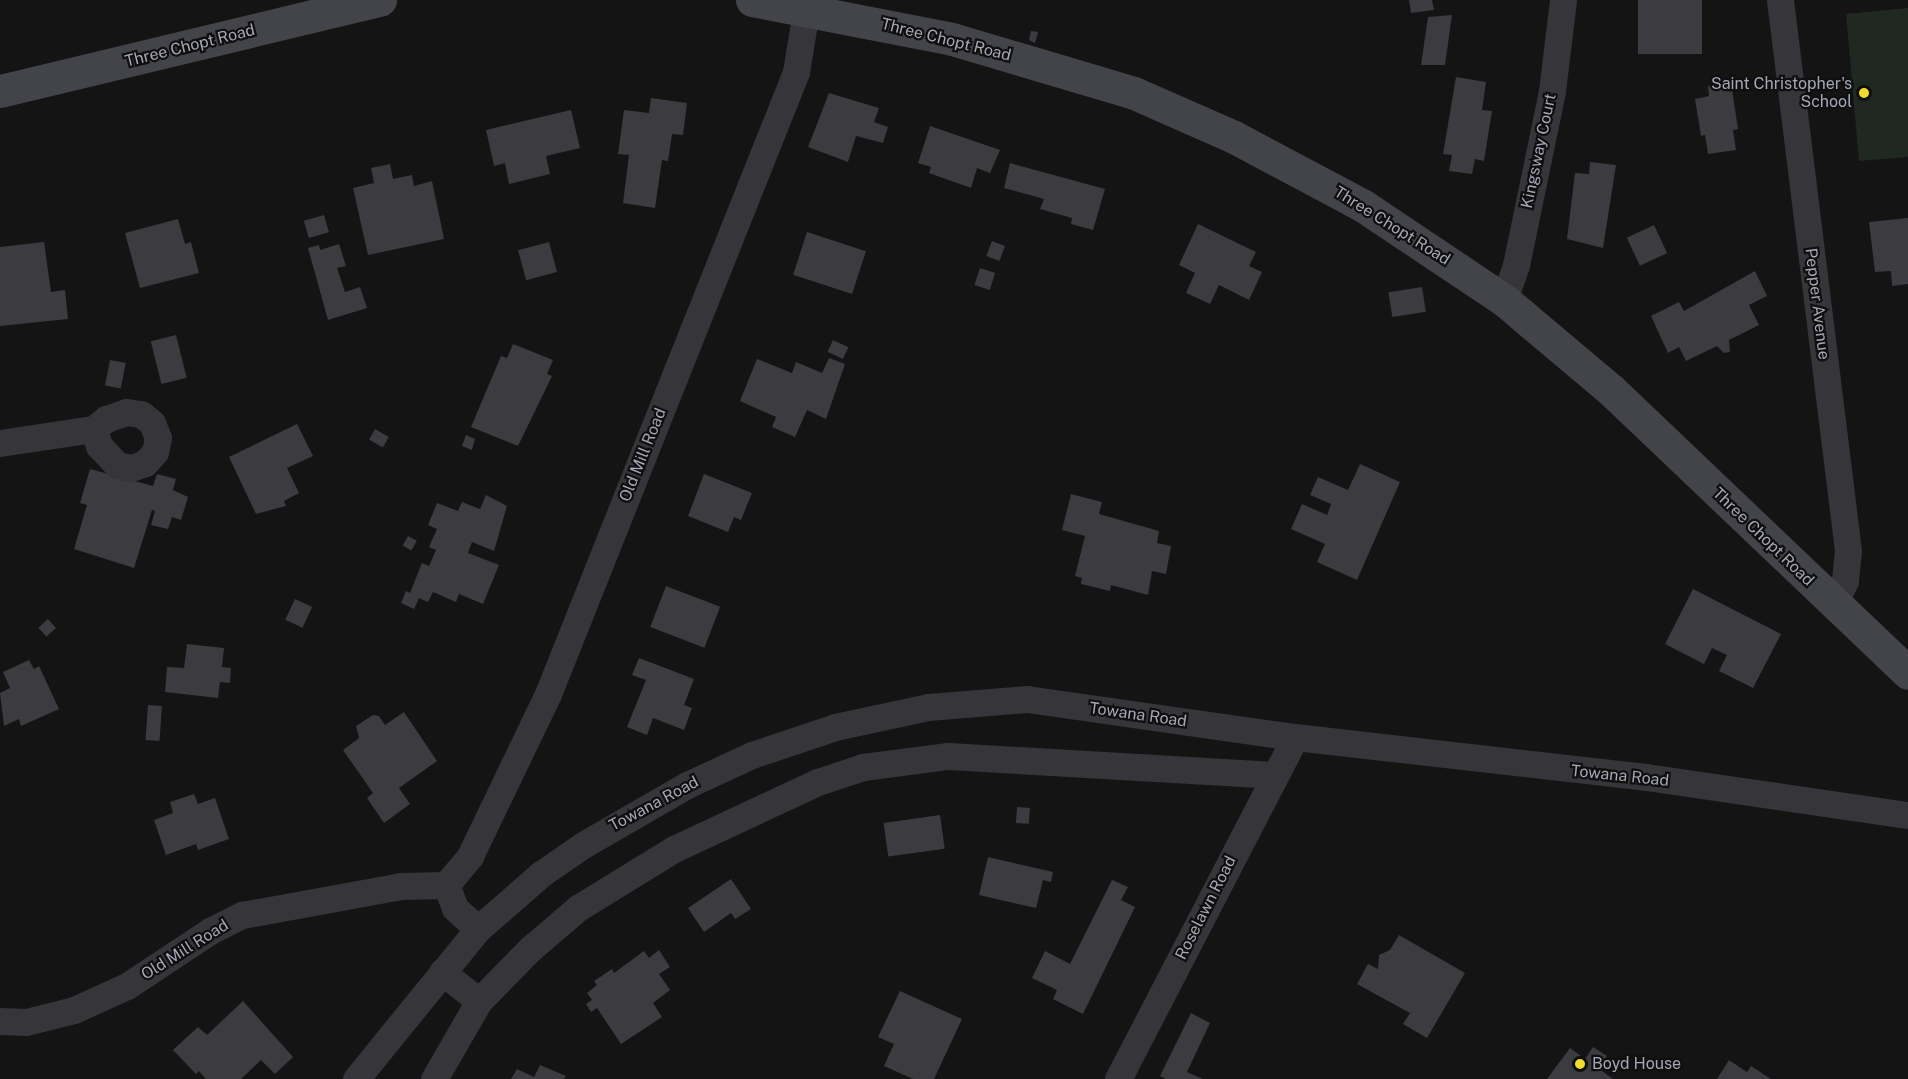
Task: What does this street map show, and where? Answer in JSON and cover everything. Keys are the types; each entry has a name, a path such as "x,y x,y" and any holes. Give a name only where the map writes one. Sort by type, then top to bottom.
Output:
{"main road":[{"name":"Three Chopt Road","path":"0,91 380,0"},
{"name":"Three Chopt Road","path":"752,0 952,39 1134,93 1234,137 1326,184 1396,226 1504,300 1611,390 1833,605 1908,674"}],"street":[{"name":"Kingsway Court","path":"1504,300 1516,265 1552,91 1563,0"},
{"name":"Pepper Avenue","path":"1780,0 1848,551 1845,581 1833,605"},
{"name":"Old Mill Road","path":"0,1021 26,1022 74,1010 127,986 210,931 242,915 401,886 446,885 470,856 548,693 796,72 806,11"},
{"path":"0,443 94,429"},
{"name":"Towana Road","path":"356,1079 478,929 541,874 623,818 752,755 835,727 928,707 1026,699 1295,737 1646,777 1908,815"},
{"name":"Roselawn Road","path":"1118,1079 1295,737"},
{"path":"434,1079 479,1001 530,949 578,908 674,849 773,800 863,767 948,756 1275,775"},
{"path":"446,885 455,908 478,929"},
{"path":"442,972 479,1001"}],"shaded area":[{"path":"1908,8 1908,157 1859,161 1846,14"}],"building":[{"path":"1409,0 1432,0 1434,10 1411,13"},
{"path":"1638,0 1702,0 1702,54 1638,54"},
{"path":"1452,15 1445,65 1421,65 1428,17"},
{"path":"1031,31 1038,32 1035,43 1029,40"},
{"path":"1456,77 1486,82 1482,110 1492,111 1484,161 1475,159 1472,174 1449,171 1452,155 1443,154"},
{"path":"1731,83 1738,129 1733,130 1736,150 1708,154 1705,135 1701,136 1695,99 1709,96 1708,86"},
{"path":"829,93 879,108 874,122 888,127 883,143 856,136 848,162 808,147"},
{"path":"651,98 687,103 683,135 672,134 668,161 662,160 655,208 623,203 629,155 618,154 624,110 649,113"},
{"path":"571,110 580,148 546,156 550,174 509,184 505,163 494,166 486,130"},
{"path":"930,126 1000,150 990,173 977,168 971,188 929,173 931,167 918,163"},
{"path":"1590,162 1616,165 1603,248 1567,239 1575,173 1589,174"},
{"path":"1010,163 1105,189 1093,230 1071,224 1072,218 1040,209 1044,199 1004,188"},
{"path":"390,164 393,179 412,175 414,186 432,181 444,239 368,255 353,188 374,183 371,168"},
{"path":"324,215 329,232 309,238 304,221"},
{"path":"1908,218 1908,284 1892,286 1891,271 1875,272 1869,222"},
{"path":"178,219 185,244 191,242 199,273 140,288 125,233"},
{"path":"1198,224 1256,252 1249,266 1262,272 1249,300 1219,285 1210,304 1186,293 1195,273 1179,265"},
{"path":"1654,225 1667,253 1640,266 1627,238"},
{"path":"807,232 866,251 852,294 793,275"},
{"path":"992,241 1005,246 999,261 986,256"},
{"path":"44,242 51,292 65,290 68,319 0,326 0,247"},
{"path":"549,242 557,272 526,280 518,250"},
{"path":"339,244 346,266 337,268 345,292 360,287 367,308 328,320 308,248 319,245 320,250"},
{"path":"980,268 995,273 990,290 974,285"},
{"path":"1755,271 1767,296 1749,305 1759,325 1729,340 1730,352 1724,353 1717,346 1686,361 1679,347 1668,353 1651,316 1679,302 1684,311"},
{"path":"1422,287 1426,312 1392,317 1388,292"},
{"path":"176,335 187,378 161,384 151,341"},
{"path":"833,340 848,347 843,359 828,352"},
{"path":"513,344 553,360 547,374 552,376 518,446 471,427 501,356 507,358"},
{"path":"829,358 845,364 826,419 807,410 795,437 772,427 776,417 740,401 757,359 792,373 796,362 822,373"},
{"path":"110,360 126,363 121,389 105,386"},
{"path":"297,424 313,456 287,468 299,493 284,501 286,506 256,514 229,457"},
{"path":"375,429 389,437 383,447 369,439"},
{"path":"466,435 475,439 472,450 462,446"},
{"path":"1360,464 1400,482 1357,580 1317,562 1325,544 1291,529 1302,504 1327,515 1331,504 1310,495 1318,477 1348,490"},
{"path":"90,469 153,486 157,474 176,479 173,490 188,497 181,520 172,517 168,529 151,525 155,511 152,510 134,568 74,549 87,505 80,503"},
{"path":"704,474 752,493 741,520 734,517 728,532 688,516"},
{"path":"1071,494 1102,502 1099,514 1159,531 1157,543 1171,546 1166,574 1152,571 1148,595 1111,585 1110,591 1081,584 1082,578 1075,576 1085,536 1062,530"},
{"path":"486,495 507,506 494,551 472,542 468,553 499,565 483,604 459,594 456,602 433,592 428,602 419,598 414,609 401,603 406,591 410,593 422,563 429,566 436,550 429,547 437,529 428,525 437,503 458,511 462,502 480,509"},
{"path":"408,536 417,541 411,550 403,546"},
{"path":"666,586 720,607 704,648 650,627"},
{"path":"1693,589 1781,634 1753,688 1719,671 1727,655 1712,648 1704,664 1665,644"},
{"path":"295,599 312,607 302,628 285,620"},
{"path":"48,619 56,628 46,637 38,628"},
{"path":"187,644 224,648 222,667 231,668 230,683 220,682 218,698 165,692 167,667 184,668"},
{"path":"639,658 694,679 684,705 692,708 684,730 653,718 647,735 627,727 646,680 632,675"},
{"path":"29,660 34,669 39,666 59,709 21,726 19,719 4,726 0,693 10,688 3,672"},
{"path":"148,705 162,706 160,741 146,740"},
{"path":"404,712 437,761 399,788 410,804 384,823 367,798 373,793 343,750 359,738 356,726 373,715 379,716 385,725"},
{"path":"194,794 198,804 215,798 229,839 198,850 196,844 166,855 154,820 173,813 170,802"},
{"path":"1017,807 1030,808 1029,824 1016,823"},
{"path":"940,815 945,849 888,857 884,823"},
{"path":"988,857 1053,872 1051,882 1043,880 1036,908 979,895"},
{"path":"731,879 751,909 735,919 731,913 704,932 688,908"},
{"path":"1112,880 1128,887 1121,900 1135,907 1083,1014 1053,999 1057,990 1032,978 1045,951 1070,964"},
{"path":"1399,935 1465,973 1427,1038 1403,1024 1410,1013 1357,984 1368,964 1378,969 1379,955 1390,950"},
{"path":"659,950 670,967 659,974 670,990 653,1003 662,1017 621,1044 597,1008 591,1012 586,1004 592,1000 587,993 597,985 594,981 612,969 614,973 644,951 649,958"},
{"path":"900,991 962,1019 934,1079 913,1079 884,1066 894,1044 878,1037"},
{"path":"243,1001 293,1057 275,1074 261,1060 241,1079 206,1079 199,1071 196,1074 173,1050 198,1027 207,1035"},
{"path":"1191,1013 1210,1023 1187,1072 1203,1079 1166,1079 1160,1076"},
{"name":"Boyd House","path":"1593,1047 1607,1056 1598,1068 1613,1079 1547,1079 1570,1048 1585,1059"},
{"path":"1729,1060 1747,1072 1751,1066 1771,1079 1717,1079"},
{"path":"540,1065 566,1076 564,1079 511,1079 517,1069 534,1077"}],"place":[{"name":"Saint Christopher's School","path":"1864,93"},
{"name":"Boyd House","path":"1580,1064"}]}
